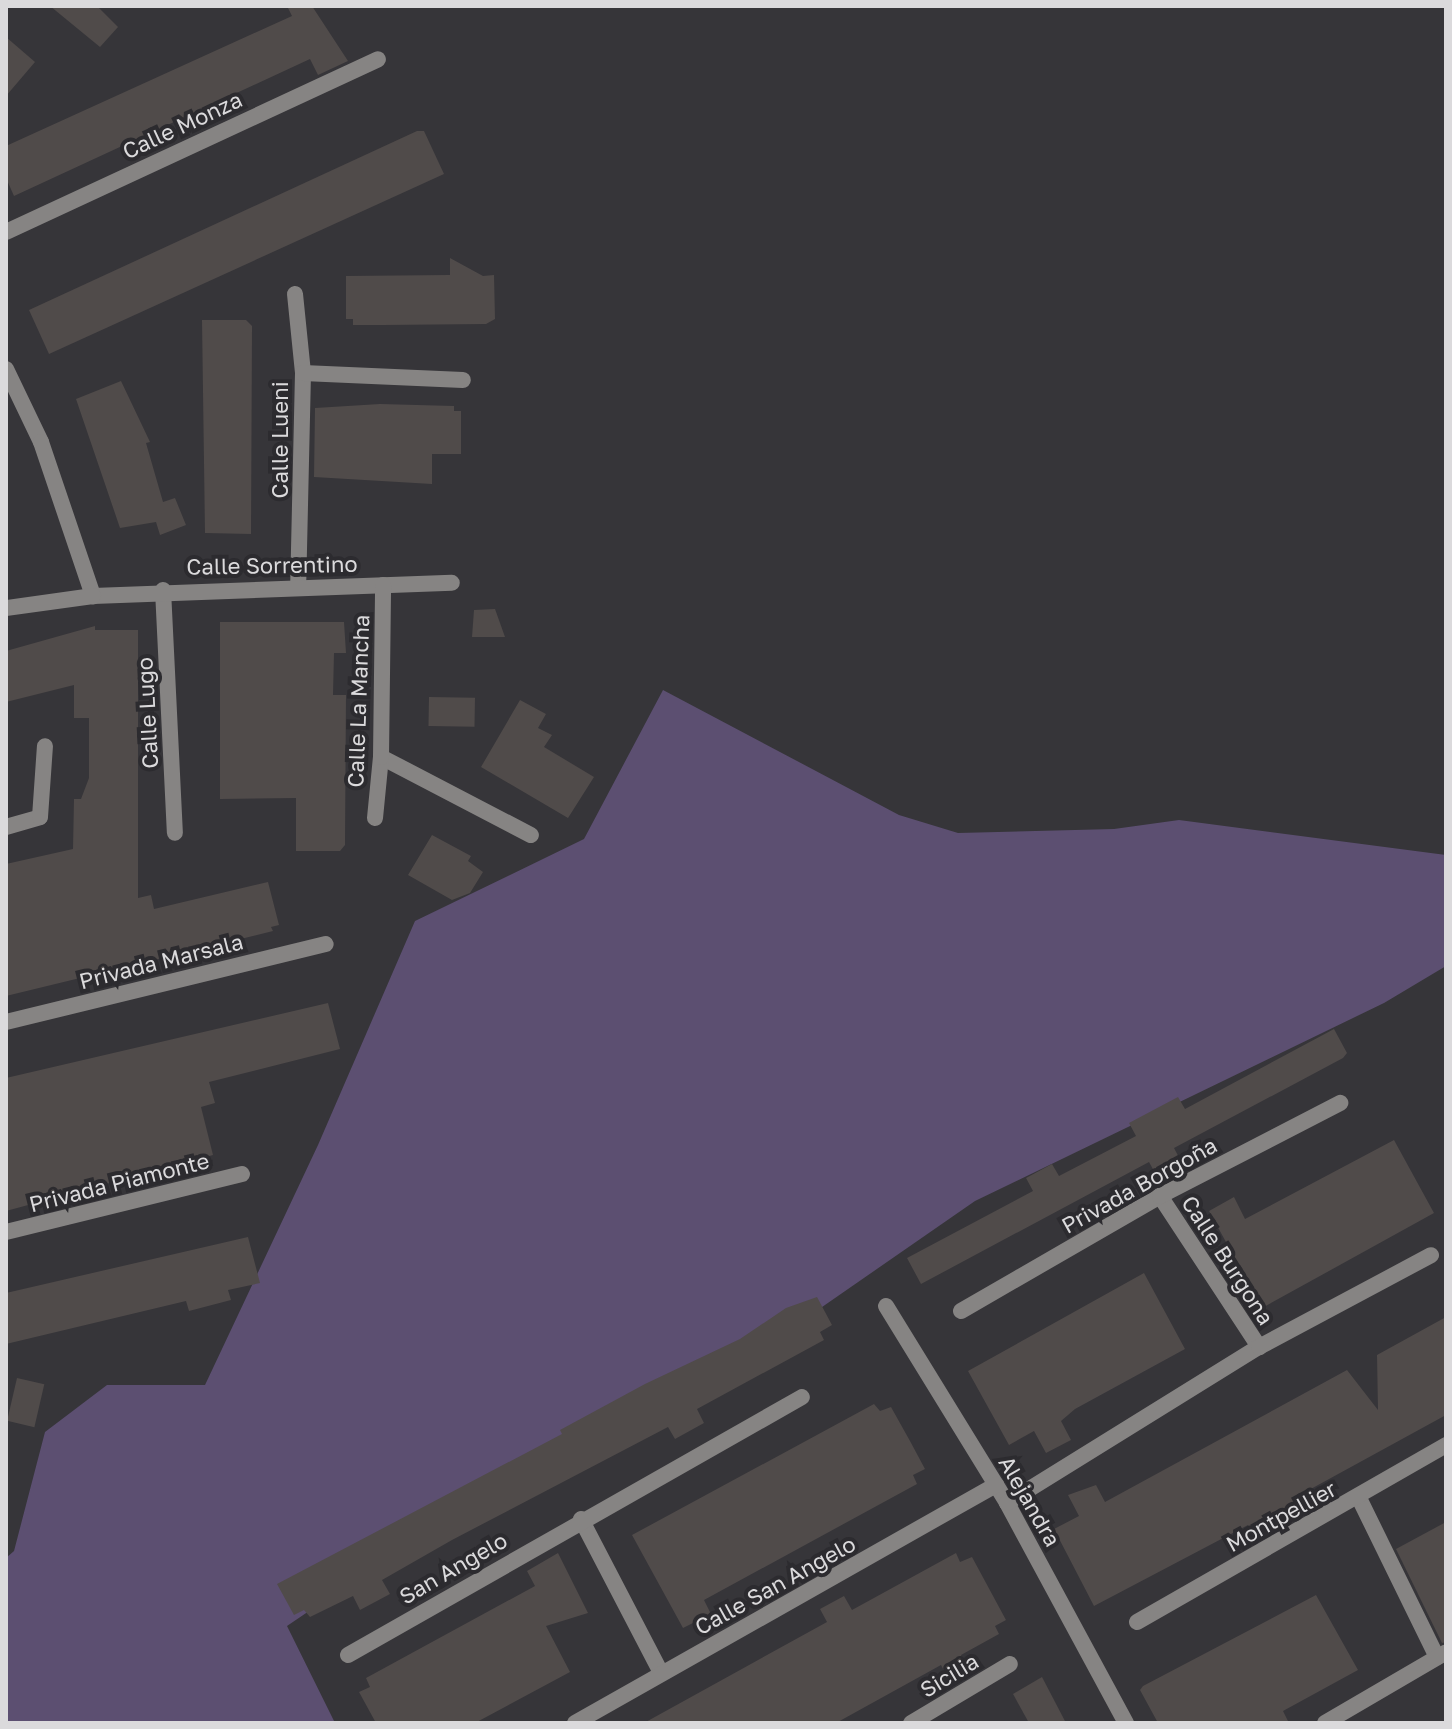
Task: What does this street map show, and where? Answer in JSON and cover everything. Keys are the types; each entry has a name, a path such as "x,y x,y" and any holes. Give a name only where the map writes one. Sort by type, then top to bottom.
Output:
{"street":[{"name":"Calle Monza","path":"6,232 378,59"},
{"name":"Calle Lueni","path":"295,294 303,373 298,586"},
{"path":"6,369 41,442 93,596"},
{"path":"303,373 463,380"},
{"name":"Calle Sorrentino","path":"6,608 163,590 452,583"},
{"name":"Calle La Mancha","path":"375,818 381,757 383,585"},
{"name":"Calle Lugo","path":"163,590 175,833"},
{"path":"6,827 40,817 45,746"},
{"path":"381,757 531,835"},
{"name":"Privada Marsala","path":"6,1022 326,944"},
{"name":"Privada Borgoña","path":"961,1311 1160,1196 1340,1103"},
{"name":"Privada Piamonte","path":"6,1232 242,1174"},
{"name":"Calle Burgona","path":"1160,1196 1259,1347"},
{"path":"1007,1503 1259,1347 1431,1255"},
{"name":"Alejandra","path":"886,1306 1007,1503 1126,1723"},
{"name":"San Angelo","path":"348,1655 581,1519 802,1397"},
{"name":"Montpellier","path":"1137,1622 1359,1498 1446,1445"},
{"name":"Calle San Angelo","path":"575,1723 996,1485"},
{"path":"1325,1723 1441,1654 1359,1498"},
{"path":"581,1519 661,1673"},
{"name":"Sicilia","path":"911,1723 1010,1664"}],"shaded area":[{"path":"663,690 899,815 958,833 1114,829 1179,820 1446,855 1446,966 1384,1003 975,1201 799,1323 371,1569 287,1626 335,1723 6,1723 6,1558 14,1551 45,1432 107,1385 205,1385 318,1145 415,921 584,839"}],"building":[{"path":"50,6 97,6 118,27 100,47"},
{"path":"287,6 312,6 348,61 318,75 310,59 14,196 6,178 6,146 292,16"},
{"path":"6,37 35,62 6,96"},
{"path":"417,131 424,131 444,174 49,354 29,310"},
{"path":"450,258 483,276 494,275 495,319 486,324 353,325 353,319 346,319 346,276 450,275"},
{"path":"202,320 246,320 252,326 251,534 205,533"},
{"path":"121,381 150,442 146,443 163,502 175,498 186,525 160,535 156,522 120,528 76,399"},
{"path":"380,404 454,406 454,411 461,411 461,454 432,454 432,484 314,477 315,408"},
{"path":"495,609 505,637 472,637 474,610"},
{"path":"220,622 344,622 346,653 334,653 333,695 346,695 345,845 340,851 296,851 296,798 220,799"},
{"path":"95,626 95,630 138,630 138,898 151,895 154,909 268,882 279,925 271,927 273,931 6,996 6,864 73,849 74,799 81,799 89,778 89,718 74,718 74,685 6,702 6,651"},
{"path":"429,697 475,698 474,727 428,726"},
{"path":"520,700 546,714 538,728 552,735 544,747 594,777 568,818 481,767"},
{"path":"432,835 471,856 468,861 483,872 470,893 452,900 408,875"},
{"path":"328,1003 340,1049 209,1082 215,1103 201,1107 213,1155 6,1211 6,1078"},
{"path":"1334,1029 1347,1053 1343,1058 1174,1148 1185,1169 1160,1182 1149,1162 921,1284 907,1258 1033,1191 1026,1178 1052,1164 1059,1176 1136,1136 1129,1123 1178,1097 1185,1109"},
{"path":"1394,1140 1434,1213 1262,1308 1209,1211 1234,1197 1245,1219"},
{"path":"248,1237 260,1283 228,1290 231,1300 189,1311 186,1301 6,1344 6,1293"},
{"path":"1144,1273 1185,1349 1075,1409 1061,1421 1071,1440 1046,1453 1034,1431 1009,1445 968,1371"},
{"path":"817,1297 832,1325 820,1332 824,1340 697,1409 704,1423 675,1439 668,1427 452,1540 382,1580 390,1594 360,1610 353,1596 310,1617 304,1610 294,1615 277,1584 562,1434 560,1430 645,1384 740,1339 786,1308"},
{"path":"1446,1317 1446,1415 1298,1496 1306,1512 1257,1541 1248,1525 1094,1606 1054,1529 1079,1516 1068,1495 1096,1485 1105,1502 1347,1370 1378,1410 1377,1355"},
{"path":"17,1378 44,1384 34,1427 7,1421"},
{"path":"874,1404 880,1411 891,1407 910,1441 925,1469 913,1475 917,1484 704,1600 711,1614 683,1628 632,1535"},
{"path":"1446,1522 1446,1642 1442,1643 1396,1549"},
{"path":"558,1553 588,1613 546,1626 570,1672 475,1723 376,1723 359,1692 370,1687 366,1678 535,1586 527,1571"},
{"path":"956,1553 960,1562 972,1557 1006,1620 995,1626 999,1634 961,1655 966,1677 952,1686 941,1665 836,1723 644,1723 827,1622 820,1609 844,1596 852,1610"},
{"path":"1316,1595 1358,1670 1283,1711 1289,1723 1158,1723 1140,1690 1143,1686"},
{"path":"1042,1677 1066,1723 1029,1723 1013,1694"}]}
